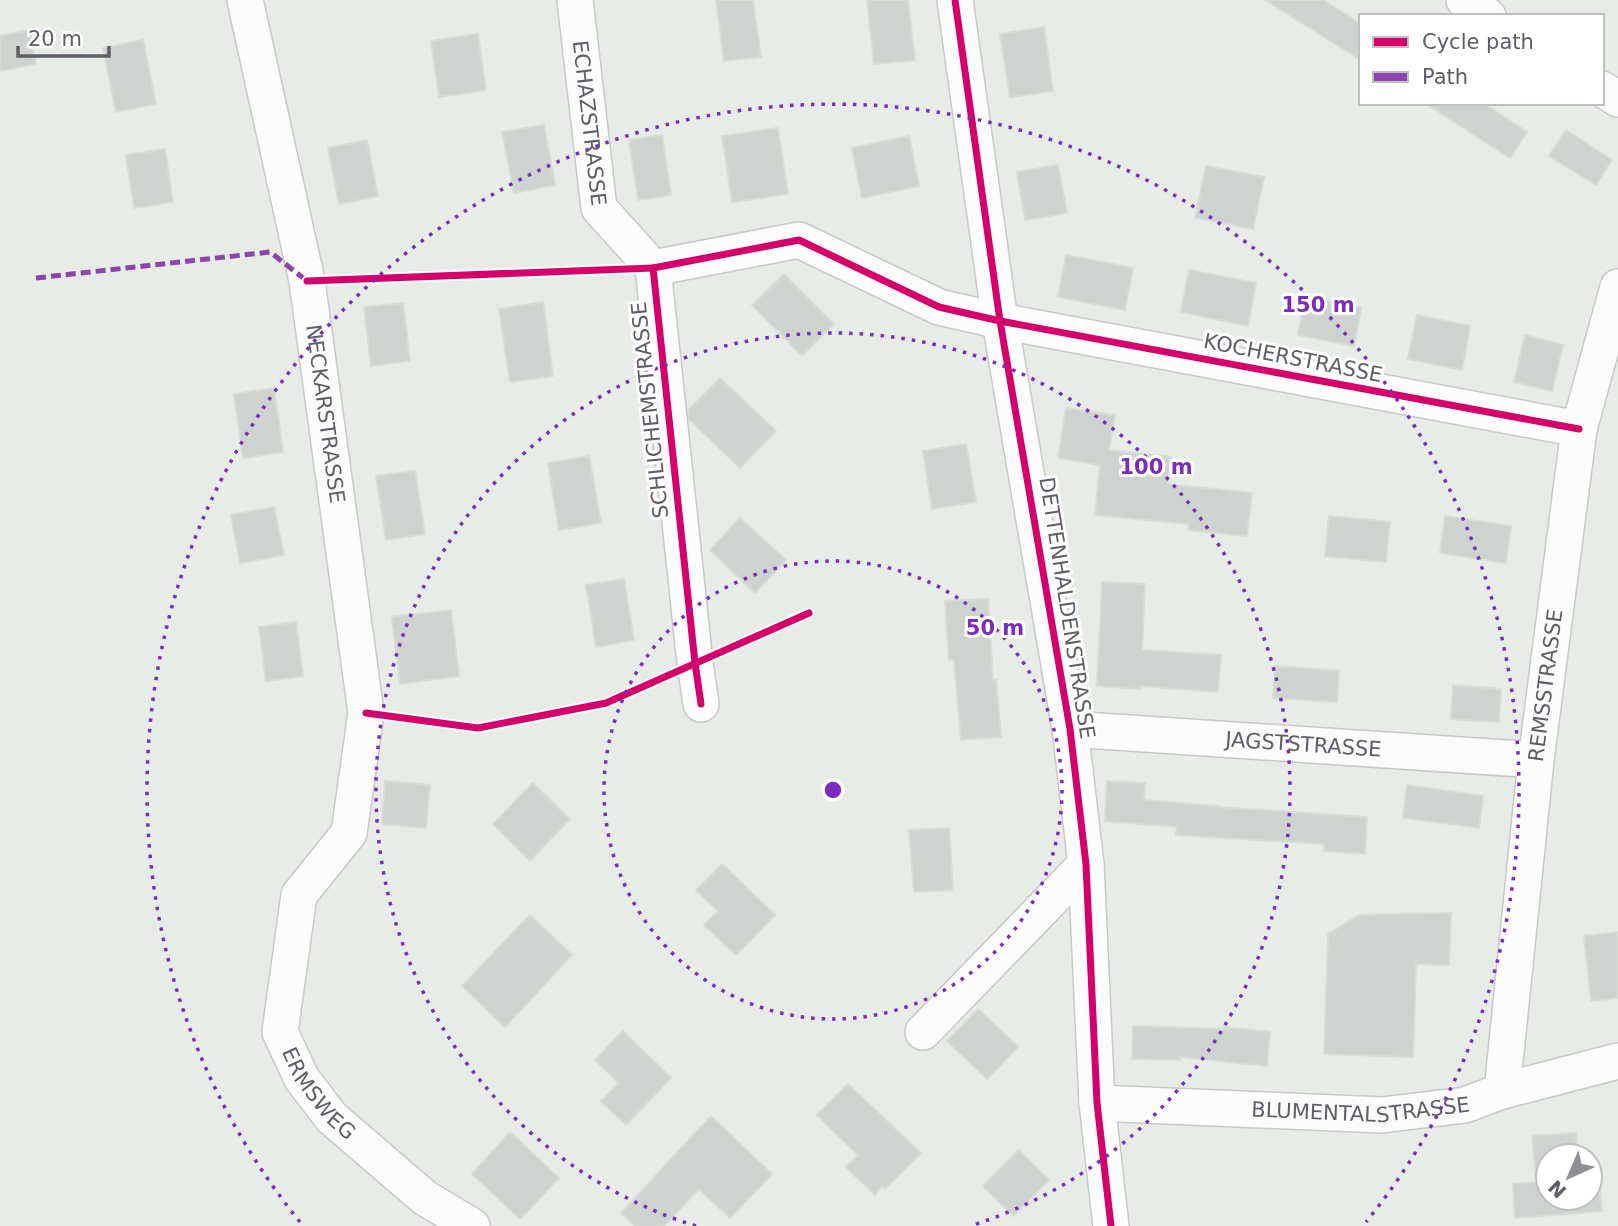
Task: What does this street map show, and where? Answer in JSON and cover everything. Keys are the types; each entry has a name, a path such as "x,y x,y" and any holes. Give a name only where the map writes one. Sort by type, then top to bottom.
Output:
{"street":[{"name":"NECKARSTRASSE","path":"245,0 307,281 366,713 349,833"},
{"name":"ECHAZSTRASSE","path":"575,0 599,208 653,268"},
{"name":"DETTENHALDENSTRASSE","path":"955,0 1000,321 1070,729 1086,864 1097,1103 1111,1226"},
{"path":"1464,0 1485,14"},
{"path":"653,268 799,240 939,307 1000,321"},
{"name":"SCHLICHEMSTRASSE","path":"653,268 701,704"},
{"name":"REMSSTRASSE","path":"1502,1091 1536,760 1579,429 1618,287"},
{"name":"KOCHERSTRASSE","path":"1000,321 1579,429"},
{"name":"JAGSTSTRASSE","path":"1070,729 1536,760"},
{"name":"ERMSWEG","path":"349,833 299,895 280,1032 302,1080 331,1118 425,1198 472,1226"},
{"path":"923,1032 1086,864"},
{"name":"BLUMENTALSTRASSE","path":"1097,1103 1382,1115 1465,1105 1502,1091 1618,1061"}],"building":[{"path":"716,0 753,0 761,57 724,61"},
{"path":"867,0 908,0 915,60 874,64"},
{"path":"1265,0 1323,0 1359,23 1359,59"},
{"path":"1044,27 1053,91 1010,97 1000,34"},
{"path":"29,30 36,64 0,71 0,36"},
{"path":"478,34 486,90 439,97 431,41"},
{"path":"143,40 156,104 116,112 103,48"},
{"path":"1428,105 1486,105 1527,132 1510,158"},
{"path":"544,125 555,185 514,193 502,132"},
{"path":"778,128 788,194 732,202 722,136"},
{"path":"1566,130 1612,160 1596,185 1549,156"},
{"path":"662,135 671,195 638,200 629,140"},
{"path":"909,136 919,186 862,198 852,148"},
{"path":"367,140 378,196 339,204 328,148"},
{"path":"165,149 173,202 134,208 126,155"},
{"path":"1058,165 1067,213 1025,220 1017,172"},
{"path":"1206,166 1264,177 1253,229 1195,218"},
{"path":"1066,255 1133,268 1125,310 1058,297"},
{"path":"1189,270 1256,283 1248,326 1181,312"},
{"path":"784,274 834,324 802,356 752,305"},
{"path":"1305,297 1361,308 1354,346 1298,335"},
{"path":"543,302 553,376 510,382 499,309"},
{"path":"403,303 410,361 371,366 364,307"},
{"path":"1417,315 1470,326 1462,370 1408,359"},
{"path":"1525,335 1563,345 1552,391 1514,382"},
{"path":"720,378 776,431 740,468 689,419 688,410"},
{"path":"274,388 283,452 243,458 234,394"},
{"path":"1066,408 1115,415 1109,450 1171,457 1168,484 1252,493 1247,536 1188,530 1189,524 1095,515 1100,465 1058,458"},
{"path":"966,444 976,502 932,509 923,451"},
{"path":"589,456 601,523 559,530 548,463"},
{"path":"415,471 425,534 386,540 376,476"},
{"path":"274,507 284,555 240,563 231,515"},
{"path":"1329,516 1390,522 1386,562 1325,556"},
{"path":"1445,516 1511,526 1506,563 1440,553"},
{"path":"740,518 786,560 755,593 710,550"},
{"path":"624,579 634,640 596,647 586,585"},
{"path":"1102,582 1145,584 1142,650 1221,655 1218,692 1140,686 1140,689 1097,686"},
{"path":"988,599 993,680 996,680 1001,737 961,740 954,659 949,660 945,601"},
{"path":"451,610 459,676 400,684 392,617"},
{"path":"296,622 303,676 266,681 259,627"},
{"path":"1275,666 1339,671 1337,702 1273,698"},
{"path":"1453,685 1501,689 1499,722 1451,719"},
{"path":"385,781 430,785 426,828 382,824"},
{"path":"1107,781 1145,783 1144,800 1367,817 1365,854 1324,851 1324,844 1176,835 1177,827 1105,821"},
{"path":"533,783 570,819 530,861 493,824"},
{"path":"1407,785 1483,796 1479,828 1403,818"},
{"path":"949,828 953,890 914,892 909,830"},
{"path":"722,864 775,915 736,955 704,925 718,911 696,890"},
{"path":"1451,913 1449,965 1416,964 1413,1057 1324,1054 1328,934 1359,915"},
{"path":"530,915 572,955 505,1027 462,986"},
{"path":"1618,932 1618,998 1591,1001 1584,936"},
{"path":"978,1009 1018,1047 987,1079 947,1041"},
{"path":"1133,1026 1224,1027 1270,1032 1267,1066 1180,1057 1180,1060 1132,1059"},
{"path":"623,1031 671,1078 626,1125 601,1101 619,1083 595,1060"},
{"path":"848,1084 921,1153 885,1189 882,1186 875,1195 846,1167 858,1155 817,1115"},
{"path":"711,1116 772,1174 730,1218 699,1189 664,1226 635,1226 621,1213"},
{"path":"510,1132 559,1178 520,1219 472,1174"},
{"path":"1576,1133 1577,1142 1534,1142 1534,1159 1532,1136"},
{"path":"1019,1150 1049,1180 1013,1216 983,1186"},
{"path":"1534,1182 1534,1212 1590,1212 1515,1218 1513,1184"}],"marked path":[{"path":"36,278 270,252 307,281 313,281"}],"cycle path":[{"path":"955,0 1000,321 1070,729 1086,864 1097,1103 1111,1226"},
{"path":"701,704 653,268 799,240 939,307 1000,321 1579,429"},
{"path":"307,281 653,268"},
{"path":"366,713 478,728 606,703 809,613"}]}
